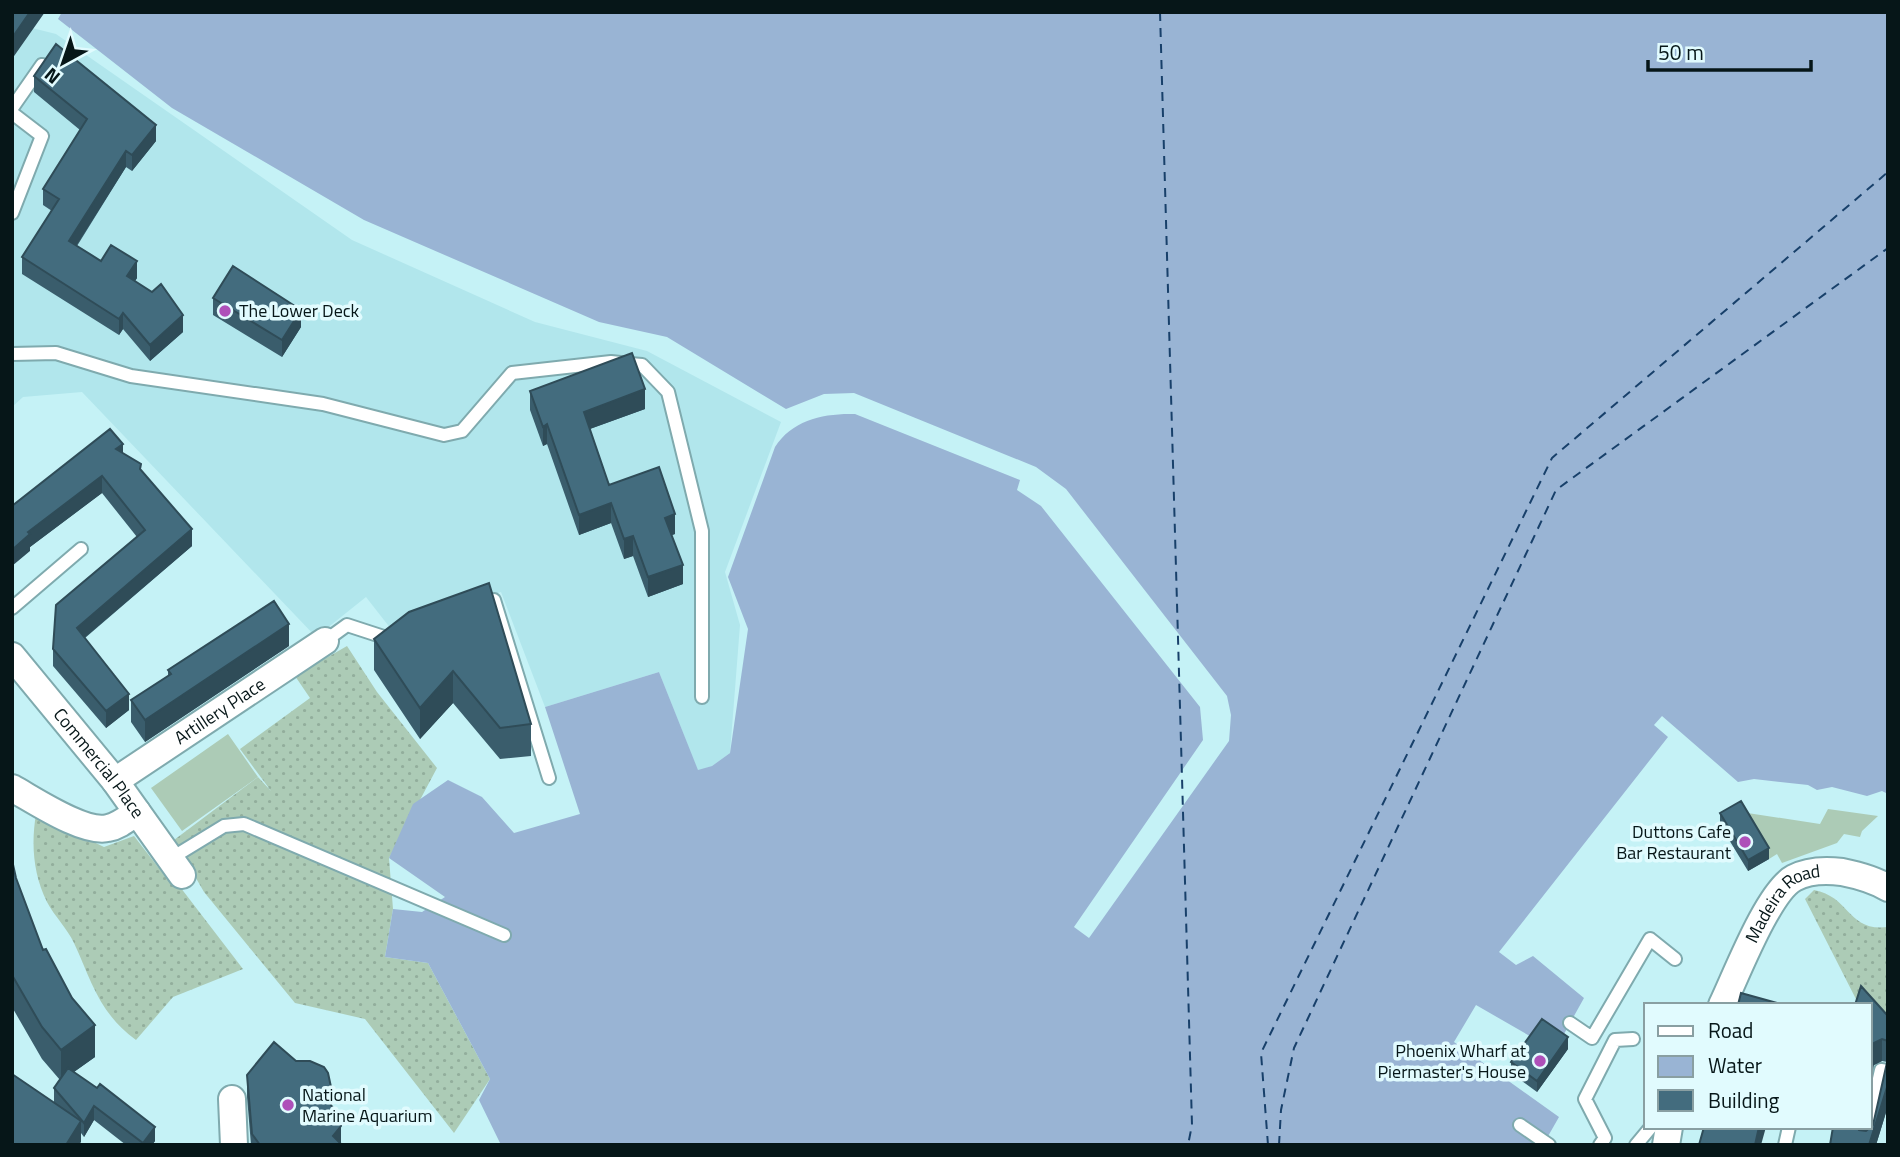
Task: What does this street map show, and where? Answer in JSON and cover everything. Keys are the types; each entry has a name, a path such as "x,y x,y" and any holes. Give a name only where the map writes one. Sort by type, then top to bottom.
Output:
{"street":[{"name":"Artillery Place","path":"115,781 325,641"},
{"name":"Commercial Place","path":"12,656 115,781 176,867"},
{"path":"12,788 37,803 97,828 120,824 137,812"},
{"name":"Madeira Road","path":"1723,1003 1773,899 1792,879 1813,871 1832,871 1851,874 1888,888"},
{"path":"232,1099 234,1145"}],"lane":[{"path":"12,213 42,136 12,110 49,56"},
{"path":"12,354 56,353 131,376 323,404 444,435 462,431 512,373 611,362 642,365 668,392 702,531 702,697"},
{"path":"12,608 81,549"},
{"path":"481,605 494,600 550,778"},
{"path":"325,641 347,625 390,641 403,636"},
{"path":"176,867 224,826 244,824 504,935"},
{"path":"1570,1024 1592,1038 1650,939 1675,959"},
{"path":"1600,1145 1605,1138 1585,1099 1615,1040 1633,1039"},
{"path":"1872,1109 1881,1070 1888,1071"},
{"path":"1520,1125 1549,1145"},
{"path":"1636,1145 1649,1129"}],"shaded area":[{"path":"12,12 32,28 56,34 352,240 535,322 647,351 781,422 725,572 740,625 730,753 712,766 698,771 659,672 545,707 501,592 391,629 366,597 316,637 82,392 23,397 12,407"}],"green space":[{"path":"347,646 377,692 437,768 389,858 393,909 385,957 428,963 490,1079 454,1133 365,1019 295,1003 204,892 174,840 258,777 271,791 240,749 310,698 295,676"},
{"path":"228,734 258,777 182,831 151,788"},
{"path":"1828,809 1878,816 1862,831 1860,837 1844,834 1837,843 1782,863 1777,854 1769,859 1741,812 1820,824"},
{"path":"36,814 104,847 134,836 165,876 174,879 243,969 173,997 136,1040 123,1030 105,1008 71,938 42,891 34,859"},
{"path":"1814,890 1826,894 1864,924 1888,927 1888,1038 1872,1009 1872,1003 1858,1003 1805,899"}],"water":[{"path":"62,12 1888,12 1888,794 1882,791 1867,796 1832,787 1817,790 1808,785 1754,779 1738,782 1662,716 1654,725 1668,737 1499,952 1516,965 1533,956 1584,998 1564,1034 1546,1024 1535,1039 1476,1005 1454,1042 1559,1117 1543,1145 501,1145 479,1100 490,1079 428,963 385,957 393,909 422,912 445,897 389,858 413,804 448,780 482,797 514,833 580,814 545,707 659,672 698,770 712,766 730,753 748,629 728,577 775,447 790,430 821,417 855,414 1020,480 1017,490 1041,506 1200,707 1203,740 1074,927 1089,938 1229,741 1231,715 1227,696 1066,489 1036,467 854,393 824,394 786,409 667,337 599,322 364,220 172,108 58,19"}],"building":[{"path":"12,12 30,12 12,38"},
{"path":"56,44 156,125 132,155 126,151 69,241 101,261 111,245 137,261 127,276 152,292 161,284 183,315 150,345 123,313 119,319 22,257 59,199 43,189 87,119 34,76"},
{"path":"233,266 301,310 282,340 213,298"},
{"path":"632,353 645,389 584,412 609,485 659,467 675,514 665,518 683,565 648,577 633,536 624,539 611,503 579,515 547,424 543,427 530,391"},
{"path":"110,429 123,444 116,449 141,464 140,469 192,529 77,628 129,694 106,711 53,649 56,605 145,530 102,476 28,532 30,534 12,550 12,506"},
{"path":"489,583 531,724 500,728 453,671 420,708 374,639 409,612"},
{"path":"274,601 289,624 145,720 131,700 171,674 168,670"},
{"name":"Duttons Cafe Bar Restaurant","path":"1741,801 1769,848 1748,860 1720,813"},
{"path":"12,860 43,950 46,949 72,998 95,1025 61,1050 42,1027 12,975"},
{"path":"1861,986 1888,1016 1888,1041 1882,1039 1874,1043 1872,1052 1872,1003 1856,1003"},
{"path":"1741,993 1777,1003 1738,1003"},
{"name":"Phoenix Wharf at Piermaster's House","path":"1542,1019 1568,1037 1537,1081 1511,1062"},
{"name":"National Marine Aquarium","path":"274,1042 296,1061 310,1061 324,1067 328,1073 331,1087 327,1099 341,1120 341,1126 333,1136 342,1145 260,1145 252,1134 247,1075"},
{"path":"1888,1058 1888,1084 1869,1145 1830,1145 1833,1129 1866,1131 1872,1129"},
{"path":"68,1068 97,1088 100,1084 155,1127 143,1143 94,1106 84,1123 54,1088"},
{"path":"12,1074 81,1121 66,1145 12,1145"},
{"path":"1703,1129 1759,1129 1755,1145 1699,1145"}],"ferry route":[{"path":"1160,12 1192,1125 1188,1145"},
{"path":"1268,1145 1261,1053 1552,458 1888,172"},
{"path":"1279,1145 1281,1110 1294,1048 1556,490 1888,248"}],"place":[{"name":"The Lower Deck","path":"225,311"},
{"name":"Duttons Cafe Bar Restaurant","path":"1745,842"},
{"name":"Phoenix Wharf at Piermaster's House","path":"1540,1061"},
{"name":"National Marine Aquarium","path":"288,1105"}]}
